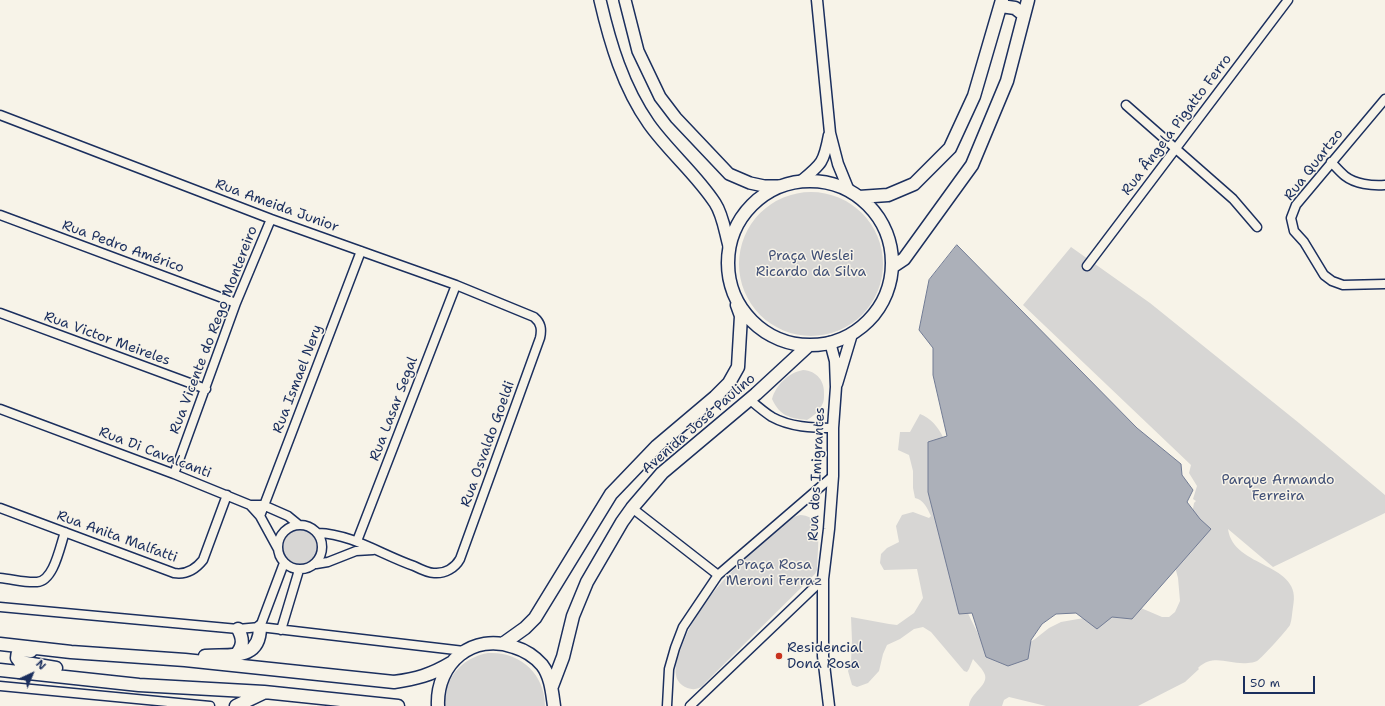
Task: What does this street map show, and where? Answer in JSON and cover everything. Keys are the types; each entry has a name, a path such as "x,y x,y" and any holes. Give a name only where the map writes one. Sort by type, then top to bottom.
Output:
{"main road":[{"path":"600,0 609,39 619,66 634,98 648,123 695,177 715,204 721,218 729,246"},
{"path":"625,0 638,51 660,97 676,118 729,174 750,184 779,186"},
{"path":"892,267 904,259 972,165 1007,81 1028,0"},
{"path":"854,194 876,197 888,195 914,184 950,148 974,96 1002,3 1024,14"},
{"name":"Avenida José Paulino","path":"504,643 525,628 535,618 611,494 657,446 715,397 729,383 738,367 741,316 728,274 729,246 735,227 746,210 761,196 779,186 801,181 826,182 854,194"},
{"path":"736,300 754,324 779,340 808,346 819,346 852,334 862,328 878,310 887,294 892,267 888,239 883,226 873,210 854,194"},
{"name":"Avenida José Paulino","path":"552,686 563,657 573,616 587,582 622,522 632,508 662,474 808,346"},
{"path":"185,660 206,655 235,656 248,651 256,645 260,638 260,627"},
{"path":"235,656 241,649 242,643 241,634 238,629"},
{"path":"0,644 71,652 185,660 394,682 437,672 451,663 464,651 483,644 504,643 525,651 542,666 552,686 554,706"},
{"path":"71,652 58,654 22,650 17,654 16,658 20,662 31,664 118,676 139,684"},
{"path":"438,706 437,695 441,678 451,663"},
{"path":"0,670 139,684 264,692 397,706"},
{"path":"236,706 264,692"}],"street":[{"path":"817,0 830,133 838,164 854,194"},
{"name":"Rua Ângela Pigatto Ferro","path":"1087,266 1288,0"},
{"name":"Rua Quartzo","path":"1385,99 1296,205 1291,218 1294,231 1304,242 1324,275 1332,281 1343,285 1385,284"},
{"path":"1126,105 1233,199 1257,227"},
{"name":"Rua Ameida Junior","path":"0,115 361,252 456,285 534,317 538,320 541,326"},
{"path":"801,181 816,169 824,157 830,133"},
{"path":"1331,162 1345,177 1357,182 1374,186 1385,185"},
{"name":"Rua Pedro Américo","path":"0,215 236,303"},
{"name":"Rua Vicente do Rego Montereiro","path":"174,474 236,303 271,218"},
{"name":"Rua Ismael Nery","path":"260,516 361,252"},
{"name":"Rua Lasar Segal","path":"357,541 456,285"},
{"name":"Rua Victor Meireles","path":"0,313 206,389"},
{"name":"Rua Osvaldo Goeldi","path":"373,550 404,563 434,573 443,573 453,568 460,559 540,338 542,332 541,326"},
{"name":"Rua dos Imigrantes","path":"836,388 842,373 852,334"},
{"name":"Rua dos Imigrantes","path":"826,704 823,656 823,579 829,529 836,388 835,361 830,342"},
{"path":"749,399 771,416 788,424 833,428"},
{"name":"Rua Di Cavalcanti","path":"0,409 174,474 250,505 263,505 288,516 300,525"},
{"path":"667,706 669,669 683,627 718,575 832,476"},
{"name":"Rua Anita Malfatti","path":"0,508 174,573 187,572 195,569 203,560 227,495"},
{"path":"250,505 260,516 284,563 299,570 316,564 328,562 356,551 373,550"},
{"path":"632,508 718,575"},
{"path":"278,549 280,537 284,532 294,526 306,525 318,533 323,545 320,558 316,564"},
{"path":"0,578 38,582 46,579 52,570 65,532"},
{"path":"318,533 332,533 357,541 373,550"},
{"path":"260,627 284,563"},
{"path":"281,630 299,570"},
{"path":"690,706 823,579"},
{"path":"0,607 238,629 260,627 464,651"},
{"path":"0,686 210,706"}],"green space":[{"name":"Praça Weslei Ricardo da Silva","path":"811,192 832,195 851,204 862,213 871,224 880,243 883,264 880,285 871,304 862,315 851,324 832,333 811,336 790,333 771,324 760,315 751,304 742,285 739,264 742,243 751,224 760,213 771,204 790,195"},
{"name":"Parque Armando Ferreira","path":"1071,247 1150,303 1299,423 1385,495 1385,513 1273,567 1228,529 1233,542 1242,552 1279,573 1288,581 1294,592 1290,625 1257,661 1241,663 1216,660 1210,661 1198,668 1199,669 1185,682 1138,706 1046,706 1009,697 1004,700 1002,706 969,706 972,697 984,683 985,675 983,671 973,659 967,672 964,671 931,632 923,627 914,629 900,639 887,645 879,671 868,683 857,687 852,685 848,671 851,662 851,617 897,625 914,613 923,598 917,569 884,570 880,563 881,554 887,548 899,542 896,526 902,515 913,512 929,518 931,516 923,502 915,498 913,488 913,471 909,455 898,450 900,432 910,432 920,414 934,423 943,437 956,589 984,646 1007,656 1035,639 1049,628 1061,622 1141,608 1162,617 1169,617 1175,612 1180,601 1178,578 1174,563 1191,520 1194,503 1196,501 1193,499 1197,486 1189,473 1191,465 1023,305"},
{"path":"803,370 812,372 816,375 821,381 824,390 824,400 821,407 816,414 807,420 790,417 782,413 772,399 776,389 783,380 792,374"},
{"name":"Praça Rosa Meroni Ferraz","path":"800,515 811,518 817,527 818,548 817,570 815,574 700,688 692,689 681,685 677,679 676,663 687,634 706,601 731,572 758,546 788,520"},
{"path":"300,530 312,535 317,547 312,559 300,564 288,559 283,547 288,535"},
{"path":"488,653 500,653 510,656 520,660 528,667 541,684 545,706 444,706 447,687 456,671 470,660"}],"shaded area":[{"path":"957,245 1137,428 1181,464 1182,475 1193,490 1187,502 1200,519 1211,529 1132,619 1112,617 1097,629 1076,613 1056,614 1042,624 1031,640 1028,659 1008,666 986,657 972,613 959,614 928,492 928,442 947,436 933,375 933,348 919,330 929,280"}],"place":[{"name":"Residencial Dona Rosa","path":"779,656"}]}
